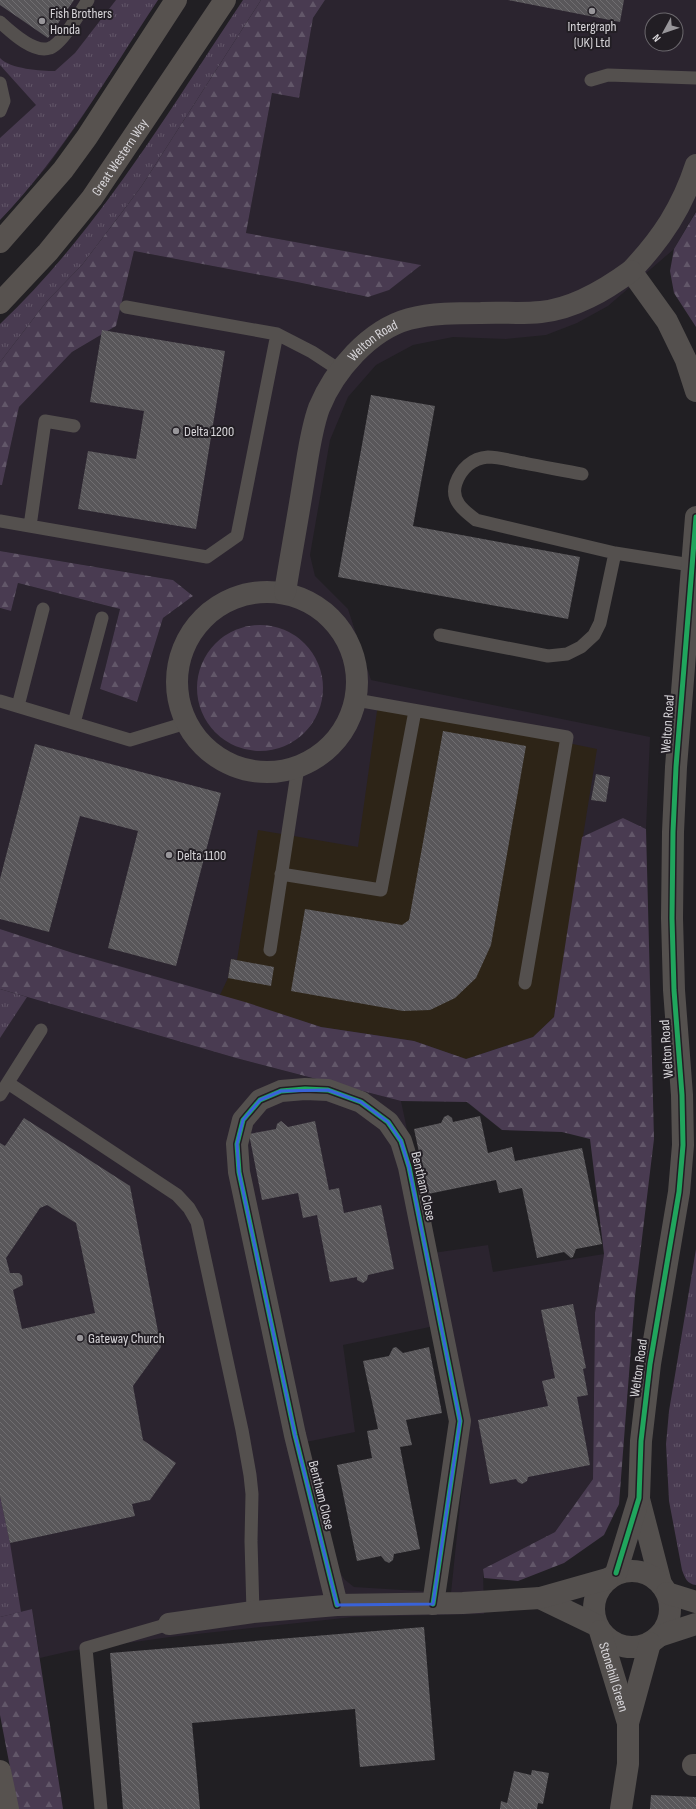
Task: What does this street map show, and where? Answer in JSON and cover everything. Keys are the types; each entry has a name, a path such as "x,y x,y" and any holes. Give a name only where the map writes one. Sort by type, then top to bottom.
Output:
{"main road":[{"path":"0,242 37,201 71,159 176,0"},
{"name":"Great Western Way","path":"0,303 48,252 92,198 225,0"},
{"path":"0,1771 8,1809"}],"street":[{"name":"Welton Road","path":"284,592 319,409 328,390 341,371 361,348 390,326 408,319 433,314 542,312 577,303 611,286 631,271 654,246 670,224 684,197 696,165"},
{"path":"631,271 667,321 686,360 696,391"},
{"name":"Welton Road","path":"612,1576 639,1498 641,1441 650,1364 679,1192 682,1161 683,1116 688,1056 674,990 672,918 673,832 692,616 691,565 696,518"},
{"path":"256,591 284,592 311,602 334,620 350,644 357,672 356,700 348,722 336,741 319,756 298,767 273,772 246,770 222,760 201,744 186,723 177,695 177,666 186,639 204,616 228,600 256,591"},
{"name":"Bentham Close","path":"337,1605 295,1435 239,1172 237,1144 243,1120 260,1100 281,1091 305,1088 328,1090 361,1102 388,1122 401,1141 409,1167 460,1421 433,1604"},
{"name":"Welton Road","path":"639,1498 664,1588"},
{"path":"169,1624 253,1612 337,1605 433,1604 540,1598 628,1570 640,1571 652,1576 664,1588 696,1602"},
{"path":"598,1628 593,1607 595,1597 600,1587 612,1576"},
{"path":"654,1639 666,1626 670,1615 670,1604 664,1588"},
{"path":"540,1598 598,1628 608,1639 617,1645 628,1647 639,1647 654,1639 696,1624"},
{"name":"Stonehill Green","path":"598,1628 628,1723"},
{"name":"Stonehill Green","path":"621,1809 628,1764 628,1723 654,1639"}],"lane":[{"path":"0,22 17,37 37,49 50,48 62,38 88,0"},
{"path":"591,80 608,75 696,78"},
{"path":"0,83 4,101 0,111"},
{"path":"126,307 276,334 312,352 341,371"},
{"path":"0,521 207,557 237,536 276,334"},
{"path":"30,526 44,421 74,426"},
{"path":"582,474 505,459 487,457 474,461 464,467 456,483 454,497 461,508 476,520 615,553 691,565"},
{"path":"440,635 548,656 566,654 581,647 594,635 600,622 615,553"},
{"path":"18,706 43,609"},
{"path":"74,723 102,618"},
{"path":"356,700 567,737 525,983"},
{"path":"0,701 130,740 186,723"},
{"path":"281,874 381,890 415,711"},
{"path":"270,950 298,767"},
{"path":"0,1095 42,1030"},
{"path":"8,1083 177,1195 189,1208 197,1222 242,1430 250,1475 252,1494 251,1541 253,1612"},
{"path":"102,1809 86,1648 169,1624"}],"highlighted area":[{"path":"328,1090 361,1102 388,1122 401,1141 409,1167 460,1421 433,1604 337,1605 295,1435 239,1172 237,1144 243,1120 260,1100 281,1091"}],"shaded area":[{"path":"0,0 158,0 77,125 47,167 0,220"},
{"path":"325,0 696,0 696,211 674,249 608,306 577,323 546,335 506,339 453,337 413,345 376,365 348,397 330,440 310,555 315,576 348,609 371,680 650,737 646,829 623,818 466,1059 321,1027 73,953 0,929 0,608 11,611 18,583 120,609 100,689 137,702 163,618 193,596 173,580 0,551 0,485 2,485 19,407 72,352 116,326 134,251 367,297 420,265 246,233 272,93 299,98 313,18"},
{"path":"378,704 597,749 554,1017 533,1037 466,1059 414,1041 321,1027 220,995 228,978 231,959 237,960 258,830 358,847"},
{"path":"0,989 236,1058 401,1101 433,1253 488,1245 493,1272 604,1254 595,1313 593,1479 555,1532 483,1569 484,1614 353,1617 170,1637 70,1651 40,1658 32,1609 0,1617","holes":["449,1323 466,1448 451,1593 354,1587 344,1579 334,1562 306,1442 355,1432 343,1345"]}],"green space":[{"path":"116,0 158,0 84,114 64,142 23,195 0,220 0,138 36,105 0,65 0,58 11,65 18,67 34,70 55,71 75,53"},
{"path":"243,0 261,0 141,187 82,265 47,301 0,362 0,324 36,288 69,250 100,210 159,127"},
{"path":"261,0 325,0 313,18 299,98 272,93 246,233 421,265 389,290 368,297 134,251 116,326 72,352 19,407 2,485 0,485 0,362 47,301 82,265 141,187"},
{"path":"696,212 696,327 674,293 670,271 674,249"},
{"path":"0,551 173,580 193,596 163,618 137,702 100,689 120,609 18,583 11,611 0,608"},
{"path":"266,625 290,632 305,643 316,658 322,676 322,700 316,718 305,733 290,744 272,750 254,751 230,744 215,733 204,718 198,700 197,682 204,658 215,643 230,632 248,626"},
{"path":"623,818 646,829 654,1139 635,1296 619,1504 604,1535 564,1563 518,1581 484,1578 483,1569 555,1532 593,1479 595,1313 604,1254 590,1139 562,1132 502,1130 467,1102 401,1101 236,1058 0,989 0,929 73,953 245,1002 321,1027 414,1041 466,1059 533,1037 554,1017 582,837"},
{"path":"0,989 27,997 0,1038"},
{"path":"696,1249 696,1585 688,1582 682,1570 669,1501 666,1444 669,1411"},
{"path":"0,1496 10,1543 21,1612 0,1617"},
{"path":"32,1609 63,1809 18,1809 0,1715 0,1617"}],"building":[{"name":"Fish Brothers Honda","path":"0,0 74,0 48,38 0,5"},
{"name":"Intergraph (UK) Ltd","path":"508,0 624,0 620,22"},
{"name":"Delta 1200","path":"102,330 225,351 196,529 78,509 88,451 136,459 144,411 90,402"},
{"path":"371,395 435,406 413,526 580,557 568,619 338,577"},
{"path":"443,731 526,746 491,945 476,978 455,998 430,1010 403,1011 291,991 305,909 402,925 409,920"},
{"name":"Delta 1100","path":"35,744 221,793 176,966 108,948 138,831 80,816 49,932 0,919 0,879"},
{"path":"596,774 610,777 606,802 591,800"},
{"path":"231,959 274,967 271,986 228,978"},
{"path":"448,1115 452,1118 453,1122 480,1116 488,1153 512,1147 515,1161 582,1148 602,1244 576,1249 573,1257 571,1258 564,1252 537,1258 522,1188 499,1193 496,1180 428,1194 414,1129 441,1123 444,1117"},
{"name":"Gateway Church","path":"24,1118 130,1186 161,1347 133,1386 143,1440 176,1463 150,1500 132,1504 135,1516 10,1543 0,1496 0,1143 5,1146","holes":["47,1205 76,1223 95,1313 22,1329 13,1290 23,1285 22,1276 19,1273 10,1273 6,1258 40,1208"]},
{"path":"281,1121 288,1127 315,1121 329,1190 339,1188 344,1213 381,1205 394,1269 368,1275 367,1280 363,1283 357,1280 357,1277 330,1282 317,1215 303,1218 298,1193 262,1200 249,1134 276,1129 277,1124"},
{"path":"573,1304 586,1368 583,1369 588,1395 577,1397 590,1465 528,1477 527,1481 522,1484 516,1479 490,1484 478,1420 548,1406 542,1381 555,1378 541,1310"},
{"path":"396,1347 403,1353 429,1347 442,1413 406,1420 412,1445 400,1447 420,1549 394,1554 393,1560 389,1563 381,1556 357,1561 337,1465 372,1458 367,1431 378,1429 363,1361 389,1356 393,1348"},
{"path":"424,1627 435,1760 360,1767 355,1709 192,1723 200,1809 123,1809 110,1653"},
{"path":"532,1770 549,1773 543,1804 538,1803 537,1809 500,1809 501,1801 507,1803 514,1771 531,1775"},
{"path":"651,1795 696,1797 696,1809 650,1809"}],"cycle path":[{"path":"616,1573 639,1498 641,1441 650,1364 679,1192 683,1145 682,1095 674,990 672,918 673,832 676,767 696,517"},
{"path":"337,1605 295,1435 239,1172 237,1144 243,1120 260,1100 281,1091 305,1089 328,1090 361,1102 388,1122 401,1141 409,1167 460,1421 433,1604"}],"place":[{"name":"Intergraph (UK) Ltd","path":"592,11"},
{"name":"Fish Brothers Honda","path":"42,21"},
{"name":"Delta 1200","path":"176,431"},
{"name":"Delta 1100","path":"169,855"},
{"name":"Gateway Church","path":"80,1338"}]}
